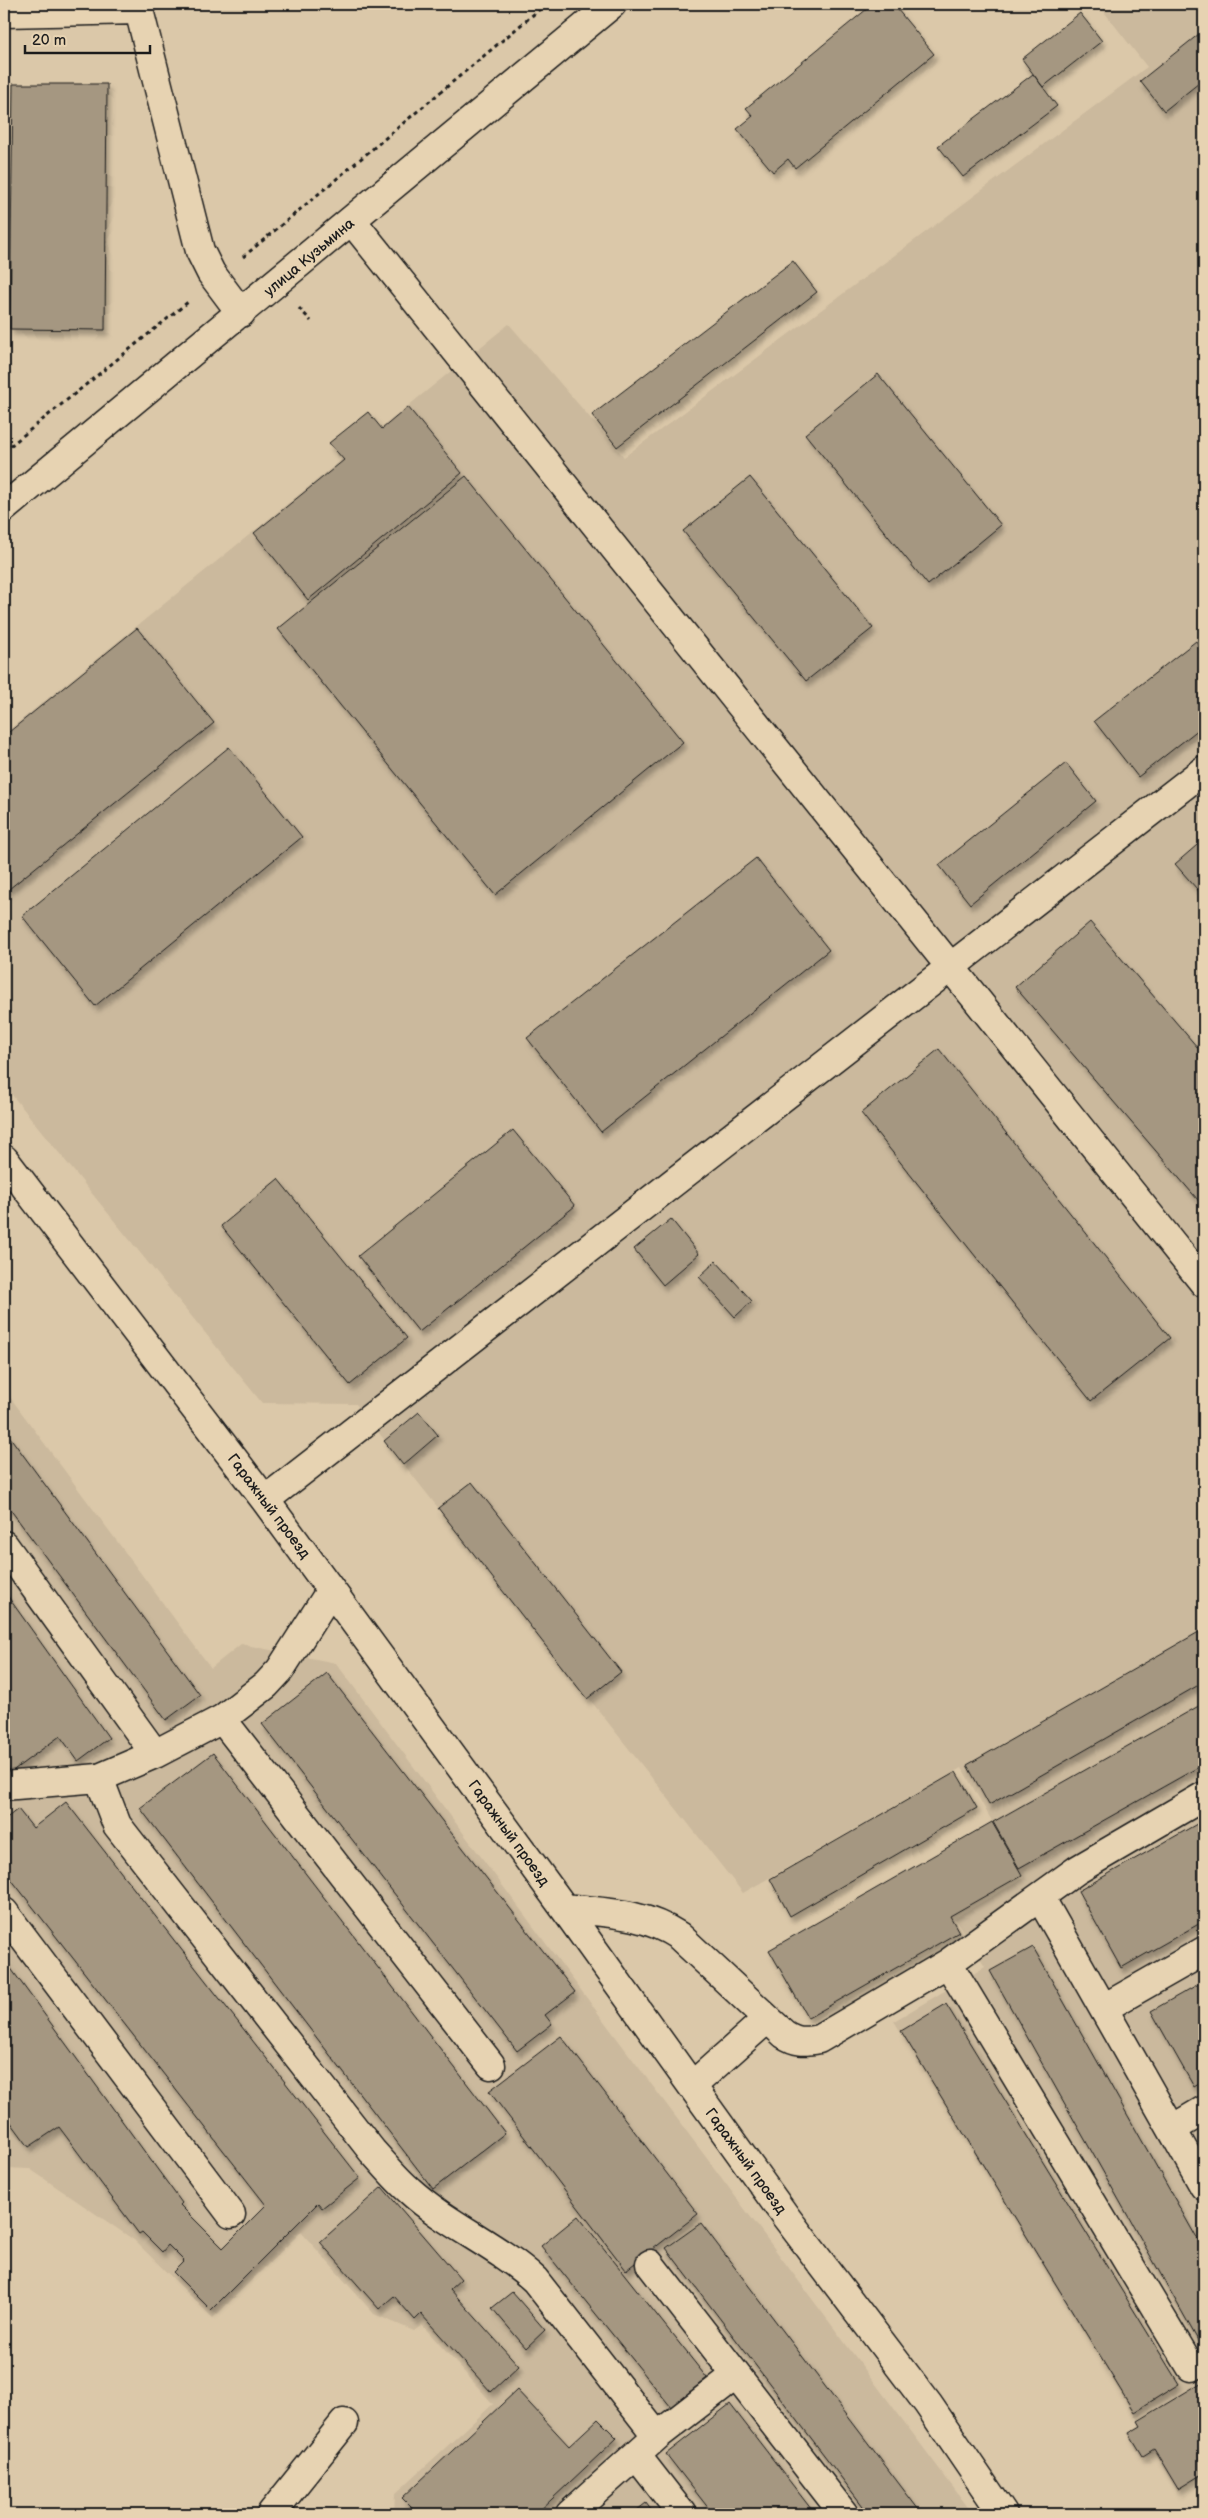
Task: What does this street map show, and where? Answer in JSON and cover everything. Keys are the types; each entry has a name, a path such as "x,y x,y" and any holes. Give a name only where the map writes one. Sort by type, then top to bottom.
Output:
{"street":[{"name":"улица Кузьмина","path":"4,508 612,4"},
{"path":"4,13 138,7 200,250 215,279 241,313"},
{"path":"352,220 1204,1283"},
{"path":"265,1500 1204,770"},
{"name":"Гаражный проезд","path":"4,1159 265,1500 564,1908 786,2217 928,2404 1003,2514"},
{"path":"4,1545 155,1754"},
{"path":"4,1786 99,1778 155,1754 222,1719 266,1685 280,1670 331,1590"},
{"path":"222,1719 491,2065"},
{"path":"99,1778 116,1825 372,2151 409,2191 440,2214 514,2260 535,2280 657,2436"},
{"path":"564,1908 640,1917 660,1924 679,1936 767,2019 793,2040 804,2042 819,2039 948,1963 1077,1870 1204,1796"},
{"path":"1040,1897 1204,2186"},
{"path":"4,1912 231,2214"},
{"path":"1104,2008 1204,1951"},
{"path":"948,1963 1191,2367"},
{"path":"692,2086 767,2019"},
{"path":"1172,2128 1204,2110"},
{"path":"650,2264 844,2514"},
{"path":"570,2514 657,2436 736,2375"},
{"path":"271,2514 344,2423"},
{"path":"636,2455 682,2514"}],"path":[{"path":"4,451 215,279 546,4"}],"shaded area":[{"path":"1098,4 1204,4 1204,2475 1177,2491 1154,2452 1142,2458 1127,2433 1139,2426 1137,2419 894,2021 985,1967 955,1918 1024,1878 962,1768 743,1893 356,1404 262,1403 4,1085 4,734 509,324 624,457 1147,67"},
{"path":"4,1389 211,1668 241,1644 336,1663 973,2514 394,2514 395,2494 493,2404 422,2325 414,2331 374,2314 301,2232 213,2318 134,2240 30,2169 4,2168"}],"building":[{"path":"873,4 893,4 934,54 795,168 788,159 773,172 737,129 753,116 746,108"},
{"path":"1080,13 1102,41 1043,87 1022,59"},
{"path":"1204,30 1204,79 1164,111 1140,81"},
{"path":"1033,74 1057,106 963,177 938,146"},
{"path":"13,84 107,84 105,330 10,329"},
{"path":"793,261 817,292 617,447 592,415"},
{"path":"878,374 1001,525 928,585 805,434"},
{"path":"408,407 462,473 308,600 254,533 344,460 329,443 368,412 382,429"},
{"path":"466,476 683,742 495,895 278,629"},
{"path":"750,477 873,628 806,681 683,531"},
{"path":"137,628 214,723 4,893 4,736"},
{"path":"1196,641 1204,652 1204,725 1138,777 1094,721"},
{"path":"229,747 302,837 95,1006 22,916"},
{"path":"1066,763 1096,801 970,904 939,865"},
{"path":"1204,839 1204,897 1175,864"},
{"path":"756,858 829,950 601,1132 527,1038"},
{"path":"1090,922 1204,1055 1204,1207 1015,987"},
{"path":"939,1049 1170,1338 1091,1401 861,1113"},
{"path":"513,1130 575,1206 419,1332 358,1256"},
{"path":"278,1179 407,1338 350,1385 221,1226"},
{"path":"671,1219 699,1254 663,1285 634,1249"},
{"path":"716,1261 752,1301 735,1317 699,1277"},
{"path":"419,1412 438,1435 403,1465 384,1441"},
{"path":"4,1429 200,1695 166,1720 4,1501"},
{"path":"472,1482 621,1672 587,1699 438,1508"},
{"path":"4,1591 109,1738 78,1761 60,1736 11,1772 4,1762"},
{"path":"1204,1629 1204,1682 989,1805 967,1765"},
{"path":"327,1673 575,1992 545,2015 552,2024 517,2051 262,1724"},
{"path":"1204,1703 1204,1764 1019,1868 993,1822"},
{"path":"213,1753 505,2133 433,2189 140,1808"},
{"path":"956,1772 977,1808 790,1916 770,1879"},
{"path":"66,1802 360,2178 322,2208 318,2203 211,2310 173,2272 184,2261 168,2245 162,2252 142,2232 139,2234 59,2127 29,2147 4,2113 4,1959 182,2203 180,2205 223,2248 266,2205 4,1870 4,1820 18,1809 33,1828"},
{"path":"1204,1820 1204,1921 1121,1968 1078,1891"},
{"path":"992,1822 1022,1875 950,1916 959,1932 808,2018 769,1950"},
{"path":"1033,1947 1204,2251 1204,2351 990,1971"},
{"path":"1204,1981 1204,2081 1194,2087 1151,2011"},
{"path":"946,2004 1179,2384 1134,2412 901,2031"},
{"path":"561,2036 698,2214 626,2270 489,2091"},
{"path":"382,2187 461,2279 450,2289 519,2366 491,2392 421,2314 415,2320 394,2296 379,2309 320,2242"},
{"path":"578,2216 707,2378 671,2407 541,2246"},
{"path":"701,2223 922,2514 869,2514 666,2248"},
{"path":"512,2292 545,2330 526,2348 492,2308"},
{"path":"1204,2381 1204,2473 1178,2489 1154,2449 1143,2456 1129,2433 1141,2426 1138,2421"},
{"path":"517,2390 569,2446 598,2419 617,2438 536,2514 418,2514 402,2498"},
{"path":"730,2404 815,2514 713,2514 666,2454"},
{"path":"646,2503 654,2514 632,2514"}]}
